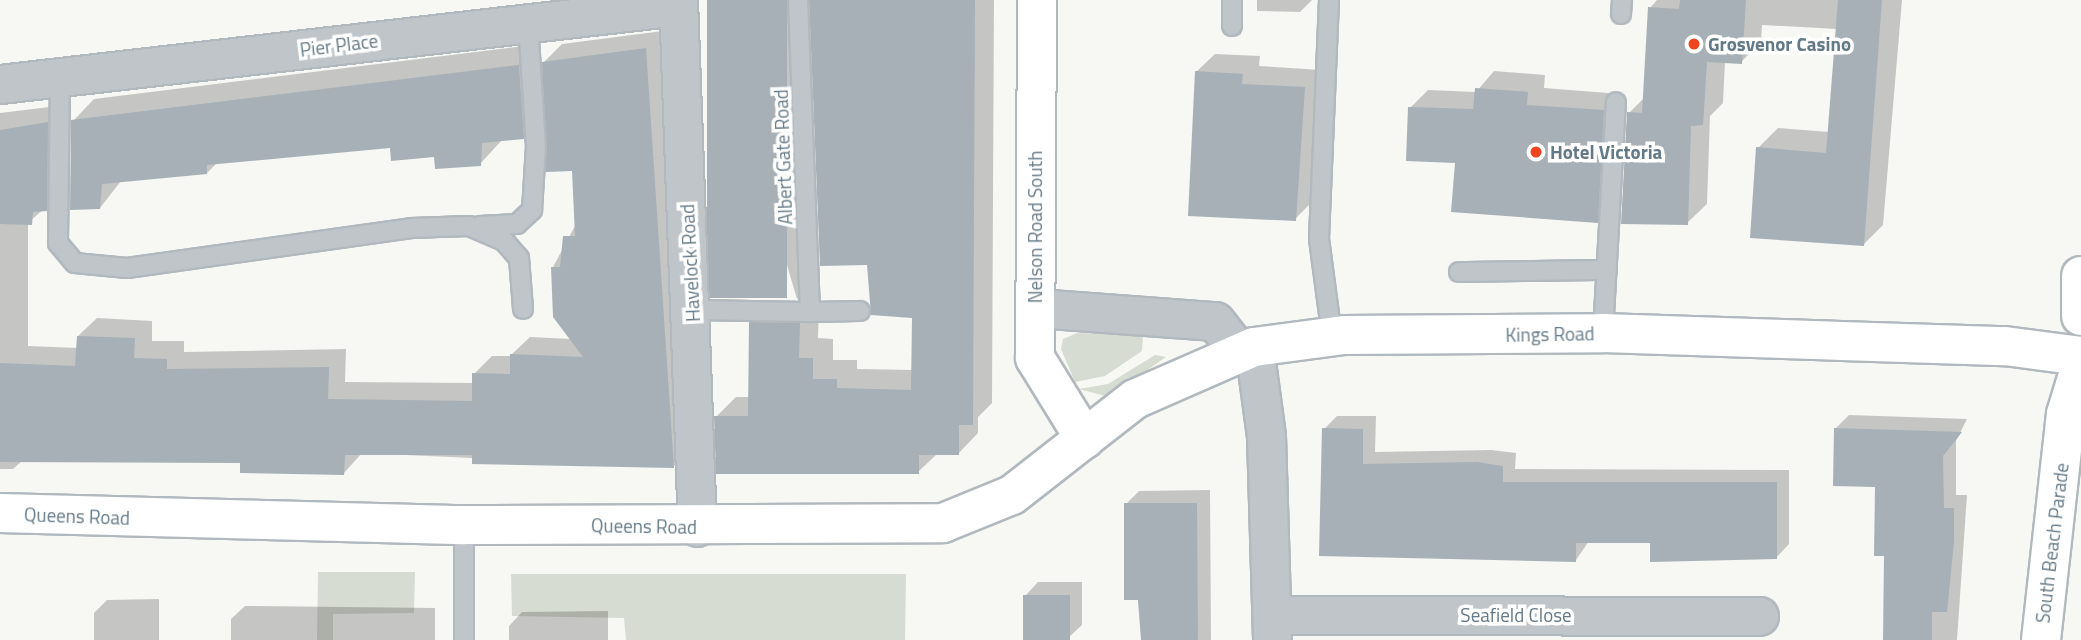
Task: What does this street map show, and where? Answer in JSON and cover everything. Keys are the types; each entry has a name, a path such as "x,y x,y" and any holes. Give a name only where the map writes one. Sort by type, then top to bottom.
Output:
{"street":[{"name":"Nelson Road South","path":"1037,0 1035,358 1085,439"},
{"name":"Pier Place","path":"0,84 678,3"},
{"name":"Havelock Road","path":"678,3 693,310 697,527"},
{"path":"2081,276 2081,316"},
{"path":"1036,308 1215,321 1247,350"},
{"name":"Kings Road","path":"1247,350 1332,336 1603,333 2005,346 2081,356"},
{"name":"Queens Road","path":"0,513 464,525 697,527 951,522 1012,495 1135,399 1247,350"},
{"name":"Seafield Close","path":"1247,350 1266,436 1273,627 1759,616"},
{"name":"South Beach Parade","path":"2041,640 2066,414 2081,365"}],"lane":[{"name":"Albert Gate Road","path":"798,0 810,312"},
{"path":"1232,26 1233,0"},
{"path":"1329,0 1319,239 1332,336"},
{"path":"60,76 58,243 75,263 127,268 411,228 517,224 532,210 536,147 528,23"},
{"path":"1603,333 1616,102"},
{"path":"470,226 504,242 519,258 523,309"},
{"path":"1459,272 1607,270"},
{"path":"693,310 860,311"},
{"path":"464,525 464,640"}],"shaded area":[{"path":"1077,333 1143,335 1142,351 1105,376 1075,382 1061,349 1063,339"},
{"path":"1155,355 1166,357 1109,397 1079,389 1108,384"},
{"path":"318,572 415,572 414,613 333,614 333,640 317,640"},
{"path":"511,574 906,574 905,640 626,640 624,618 512,616"}],"building":[{"path":"707,0 787,0 787,298 707,298"},
{"path":"809,0 975,0 973,425 959,425 959,455 919,455 919,474 716,474 714,416 748,416 749,322 800,323 799,358 813,358 813,379 837,379 837,388 911,390 912,318 871,315 867,265 820,266"},
{"path":"1680,0 1746,0 1742,64 1707,62 1703,125 1691,126 1688,225 1621,224 1627,112 1642,113 1648,7 1679,9"},
{"path":"1838,0 1882,0 1864,246 1750,238 1756,147 1826,153"},
{"path":"646,48 674,468 472,464 472,455 345,455 344,475 240,473 240,463 0,462 0,363 75,366 77,336 135,338 134,358 167,359 167,369 329,367 328,399 472,401 472,373 510,374 510,354 583,357 553,317 551,267 560,267 563,236 575,236 572,171 546,172 542,62"},
{"path":"519,65 524,139 482,143 481,166 435,169 434,157 391,161 390,148 207,165 207,174 102,184 100,209 70,210 71,120"},
{"path":"1195,71 1243,74 1242,84 1305,87 1296,221 1188,216"},
{"name":"Hotel Victoria","path":"1475,88 1528,92 1527,105 1604,110 1598,223 1451,212 1455,163 1406,161 1408,107 1473,109"},
{"path":"48,122 47,211 33,212 32,225 0,224 0,130"},
{"path":"1322,428 1363,429 1363,464 1477,462 1503,466 1503,482 1777,482 1777,559 1650,562 1650,543 1576,543 1576,562 1319,556"},
{"path":"1834,428 1962,432 1943,456 1944,508 1954,508 1954,542 1947,612 1932,612 1932,640 1883,640 1884,556 1874,556 1875,487 1833,486"},
{"path":"1124,503 1197,503 1198,640 1141,640 1138,600 1124,600"},
{"path":"1023,595 1070,595 1070,640 1023,640"}],"place":[{"name":"Grosvenor Casino","path":"1694,44"},
{"name":"Hotel Victoria","path":"1536,152"}]}
